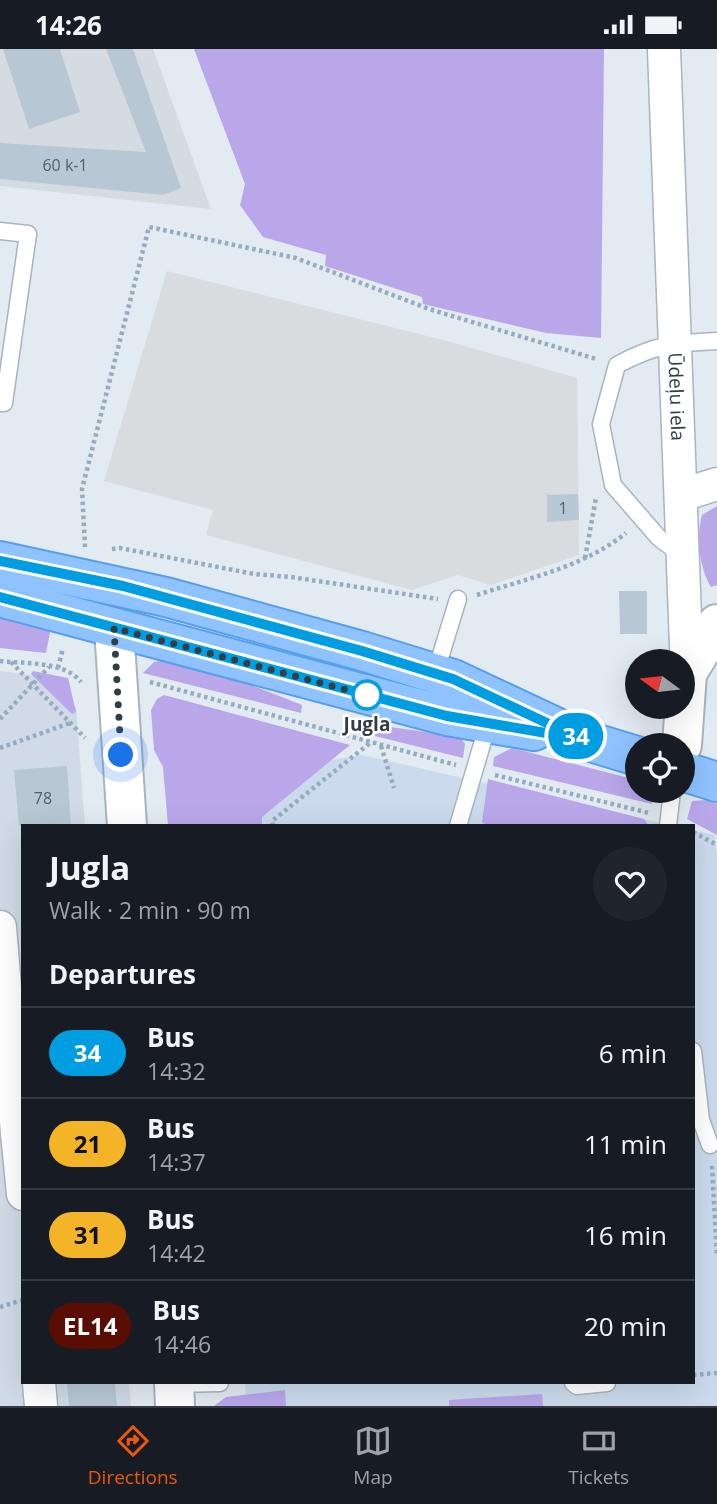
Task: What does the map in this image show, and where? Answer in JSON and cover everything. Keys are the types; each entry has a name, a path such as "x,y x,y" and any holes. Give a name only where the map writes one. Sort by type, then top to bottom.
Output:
{"main road":[{"path":"0,561 123,586 435,674 581,739 625,752"},
{"path":"114,628 123,586"},
{"path":"0,597 447,716 581,739"},
{"path":"695,775 717,782"}],"street":[{"name":"Ūdeļu iela","path":"664,49 686,649"},
{"path":"682,495 717,484"},
{"path":"695,660 717,624"},
{"path":"114,628 127,824"},
{"path":"0,943 21,1153"},
{"path":"39,1384 41,1406"}],"lane":[{"path":"0,231 28,234 4,403 0,403"},
{"path":"683,556 659,538 614,485 601,424 617,365 649,348 674,343 717,341"},
{"path":"435,674 458,599"},
{"path":"459,824 488,724"},
{"path":"668,822 670,803"},
{"path":"695,1068 701,1120 710,1145"},
{"path":"174,1391 214,1384"},
{"path":"574,1384 597,1384"}],"path":[{"path":"85,554 82,489 149,227 296,258 429,309 617,365"},
{"path":"585,559 599,486"},
{"path":"108,550 120,548 254,574"},
{"path":"58,668 66,635"},
{"path":"0,661 58,668 73,672 81,682"},
{"path":"11,662 85,738"},
{"path":"0,719 50,667"},
{"path":"142,680 668,822"},
{"path":"0,748 70,723"},
{"path":"273,824 272,821 371,743"},
{"path":"381,745 394,788"},
{"path":"695,833 717,845"},
{"path":"710,1145 717,1256"},
{"path":"0,1307 21,1301"},
{"path":"695,1375 717,1373"}],"shaded area":[{"path":"0,49 153,49 211,209 0,186"},
{"path":"194,49 604,49 601,338 546,333 423,304 422,297 325,266 326,255 263,237 240,205 245,184"},
{"path":"167,271 447,341 577,378 579,555 491,585 458,575 412,590 206,535 213,510 104,481"},
{"path":"717,506 717,585 711,587 701,561 699,533 702,515"},
{"path":"0,614 51,627 46,653 0,648"},
{"path":"173,659 213,670 302,705 301,713 143,673 154,662"},
{"path":"0,671 57,679 76,708 85,824 21,824 21,1384 129,1384 131,1406 0,1406"},
{"path":"33,671 68,678 76,712 72,714 31,674"},
{"path":"164,695 350,745 262,817 262,824 168,824 163,767 154,750 151,710 157,699"},
{"path":"377,725 460,737 465,744 463,758 375,736"},
{"path":"512,748 625,777 625,798 493,766 494,757"},
{"path":"362,755 665,824 214,824 212,779"},
{"path":"488,779 644,819 648,824 485,824 482,822"},
{"path":"706,800 717,804 717,835 687,819 691,803"},
{"path":"695,830 715,835 717,1406 246,1406 245,1384 695,1384"},
{"path":"285,1390 286,1406 214,1406 226,1397"},
{"path":"542,1394 543,1406 449,1406 449,1400"}],"building":[{"path":"3,49 60,49 80,112 29,129"},
{"path":"106,49 133,49 181,188 163,195 0,179 0,143 146,152"},
{"path":"578,494 579,520 547,522 547,495"},
{"path":"619,591 647,591 647,634 620,634"},
{"path":"67,766 71,824 19,826 14,770"},
{"path":"67,1384 115,1384 117,1406 69,1406"}],"bus line":[{"name":"34","path":"0,561 123,586 362,651 453,679 581,739 447,716 0,597"}],"place":[{"name":"Jugla","path":"367,695"}],"route":[{"path":"121,755 114,628 370,696 367,695"}]}
